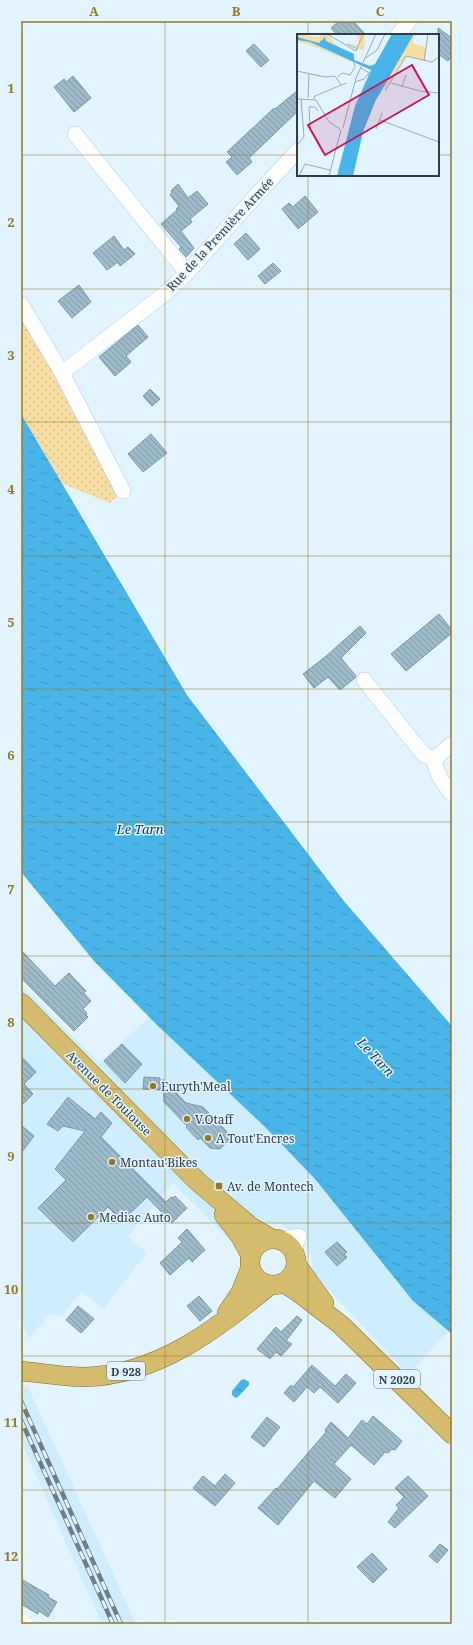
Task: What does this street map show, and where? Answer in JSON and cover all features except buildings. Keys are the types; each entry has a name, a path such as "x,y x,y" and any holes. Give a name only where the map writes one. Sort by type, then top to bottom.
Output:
{"main road":[{"name":"Avenue de Toulouse","path":"21,1004 197,1181 251,1227 286,1249 307,1281 341,1325"},
{"name":"Avenue de Toulouse","path":"197,1181 241,1237 250,1261"},
{"path":"259,1243 286,1249 294,1272 290,1278 276,1284 220,1324 241,1292 250,1261 259,1243"},
{"path":"250,1261 257,1280 276,1284"},
{"name":"Avenue de Toulouse","path":"276,1284 298,1292 341,1325 452,1434"},
{"name":"D 928","path":"21,1371 84,1377 126,1371 148,1365 172,1355 220,1324"}],"street":[{"path":"399,34 409,21"},
{"path":"75,134 187,273"},
{"name":"Rue de la Première Armée","path":"62,373 168,291 187,273 252,198 297,151"},
{"path":"21,304 62,373 123,491"},
{"path":"364,680 424,755 434,759"},
{"path":"434,759 452,744"},
{"path":"434,759 440,779 452,794"},
{"path":"21,1621 26,1624"}],"shaded area":[{"path":"21,304 123,491 110,503 63,484 21,414"},
{"path":"21,985 99,1063 150,1017 265,1127 315,1179 413,1301 449,1331 408,1374 317,1277 312,1269 311,1255 307,1245 310,1242 295,1228 292,1231 281,1224 266,1223 236,1253 233,1244 173,1183 128,1236 147,1253 103,1309 82,1291 62,1316 50,1314 29,1339 21,1321"},
{"path":"21,1386 28,1387 136,1624 102,1624 21,1441"}],"water":[{"name":"Le Tarn","path":"21,414 187,695 343,900 452,1026 452,1334 413,1301 315,1179 265,1127 156,1024 94,961 21,872"},
{"path":"244,1379 249,1382 249,1385 236,1398 232,1395 232,1391 241,1380"}],"railway":[{"path":"21,1401 121,1624"},
{"path":"21,1420 113,1624"}],"place":[{"name":"Euryth'Meal","path":"153,1086"},
{"name":"V.Otaff","path":"187,1119"},
{"name":"A Tout'Encres","path":"208,1138"},
{"name":"Montau'Bikes","path":"112,1162"},
{"name":"Av. de Montech","path":"219,1186"},
{"name":"Mediac Auto","path":"91,1217"}]}
